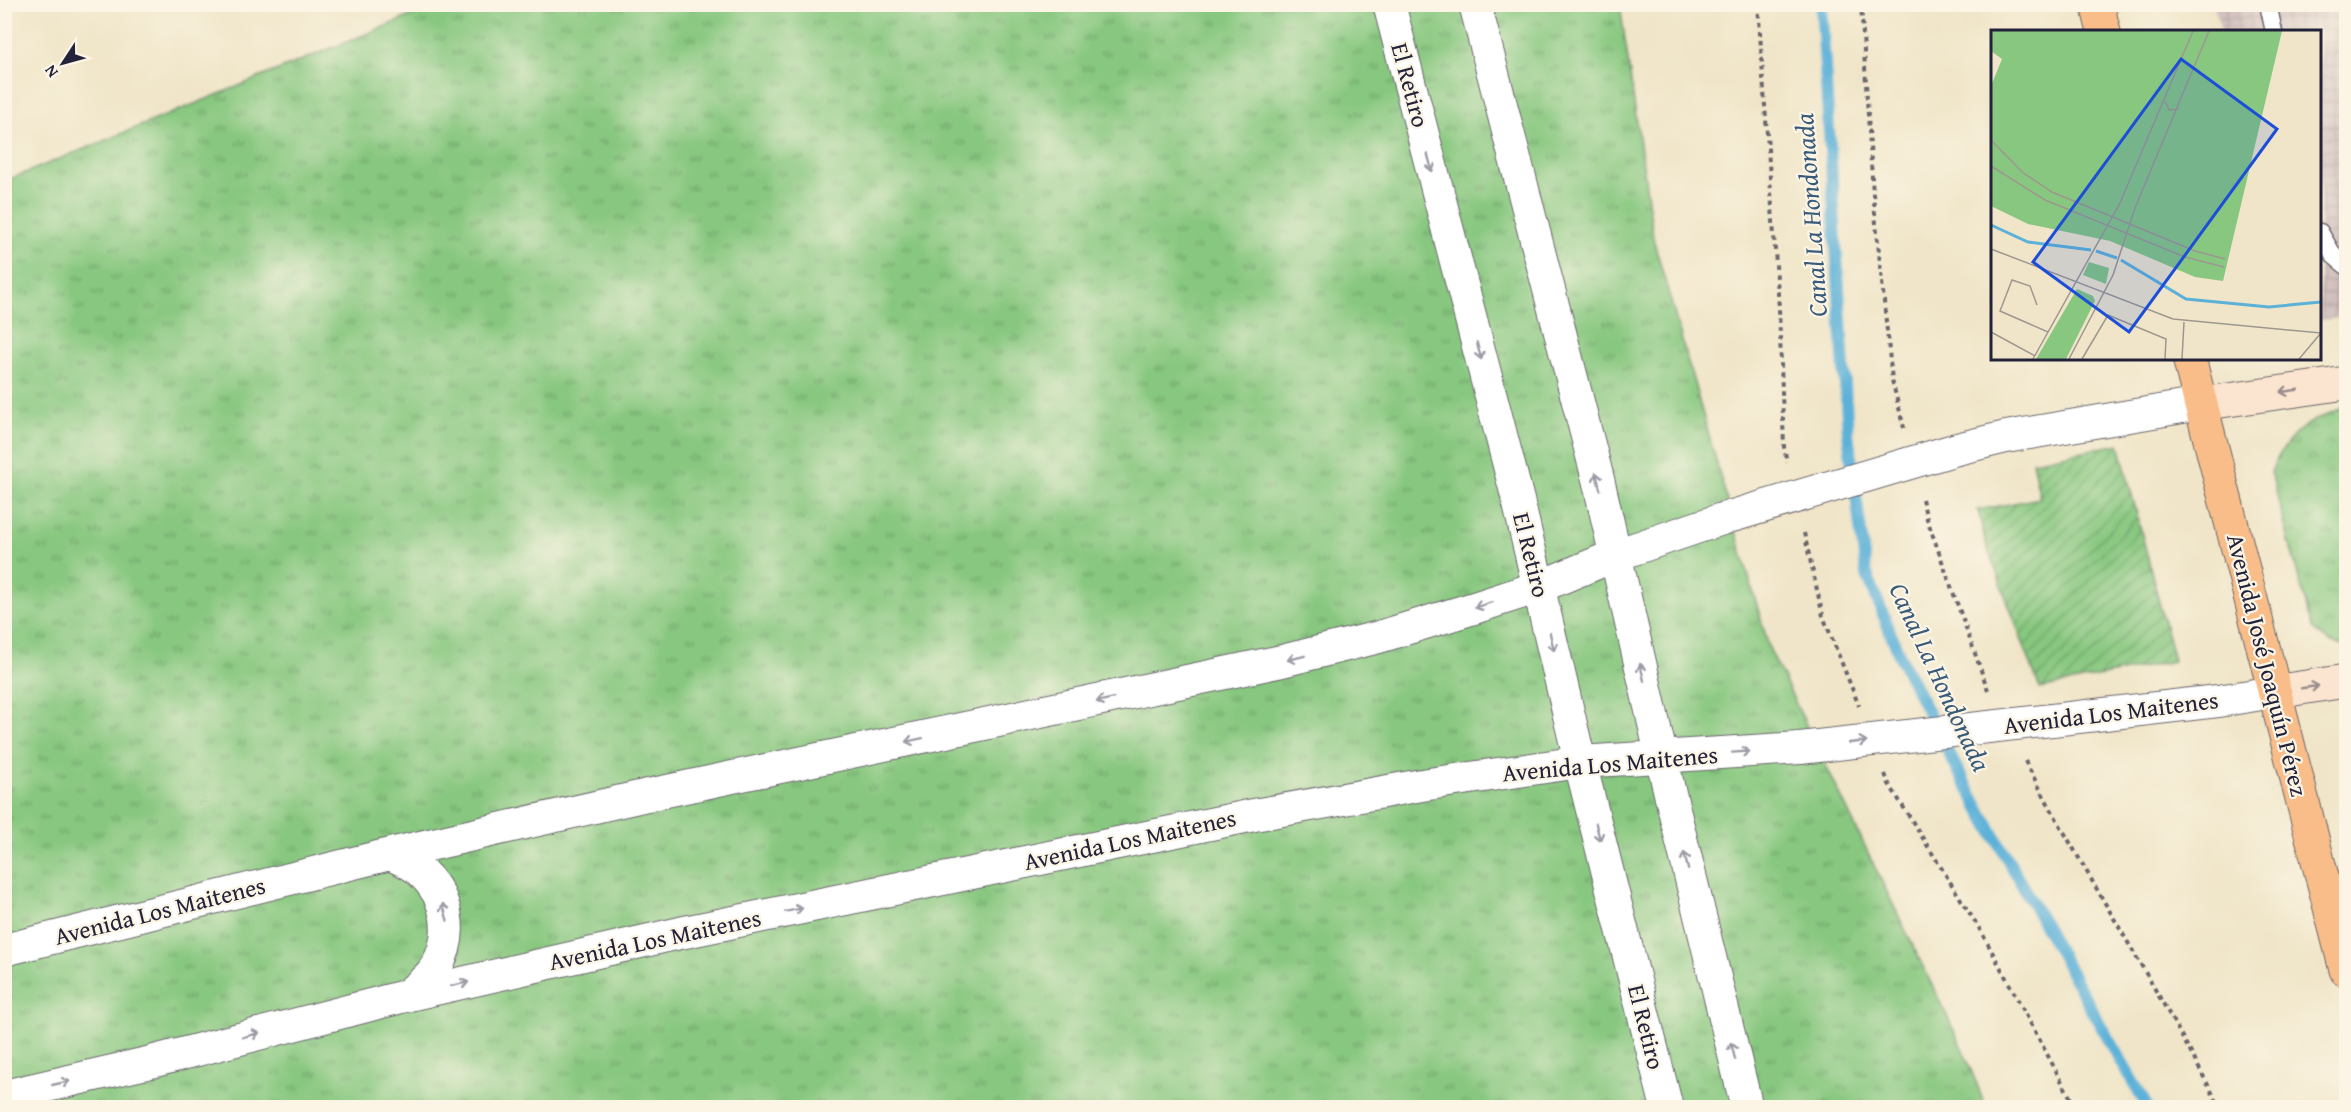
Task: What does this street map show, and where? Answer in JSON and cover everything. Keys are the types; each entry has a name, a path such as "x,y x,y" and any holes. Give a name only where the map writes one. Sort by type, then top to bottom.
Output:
{"main road":[{"path":"2097,4 2104,30"},
{"name":"Avenida José Joaquín Pérez","path":"2189,360 2346,970"}],"street":[{"name":"El Retiro","path":"1389,4 1539,586 1580,762 1667,1107"},
{"path":"1475,4 1616,555 1661,758 1747,1107"},
{"path":"2200,404 2346,383"},
{"name":"Avenida Los Maitenes","path":"4,950 390,854 644,796 1272,664 1379,637 1539,586 1616,555 1722,519 1957,449 2006,437 2200,404"},
{"path":"2274,692 2346,681"},
{"name":"Avenida Los Maitenes","path":"4,1096 151,1062 405,996 680,933 1254,815 1422,784 1580,762 1800,748 2218,701 2274,692"},
{"path":"390,854 421,871 439,896 448,918 445,943 436,967 424,981 405,996"}],"lane":[{"path":"2268,4 2274,30"},
{"path":"2321,235 2334,256 2346,266"}],"path":[{"path":"1758,4 1779,308 1784,447 1789,470"},
{"path":"1861,4 1873,194 1892,380 1906,438"},
{"path":"1921,496 1927,519 1992,699"},
{"path":"1802,526 1823,616 1860,711"},
{"path":"2024,759 2066,839 2194,1056 2220,1107"},
{"path":"1881,763 1889,784 1982,933 2076,1107"}],"shaded area":[{"path":"2214,5 2346,5 2346,317 2321,320 2321,30 2221,30"}],"green space":[{"path":"440,4 1620,5 1654,242 1769,648 1960,1043 1986,1107 5,1108 5,181"},
{"path":"2346,407 2346,647 2329,642 2312,628 2271,472 2284,447 2300,430 2320,417"},
{"path":"2119,444 2174,661 2040,689 1986,544 1978,510 2040,498 2032,461"}],"waterway":[{"name":"Canal La Hondonada","path":"1821,4 1848,433 1866,572 1903,664 1956,767 2148,1108"}]}
